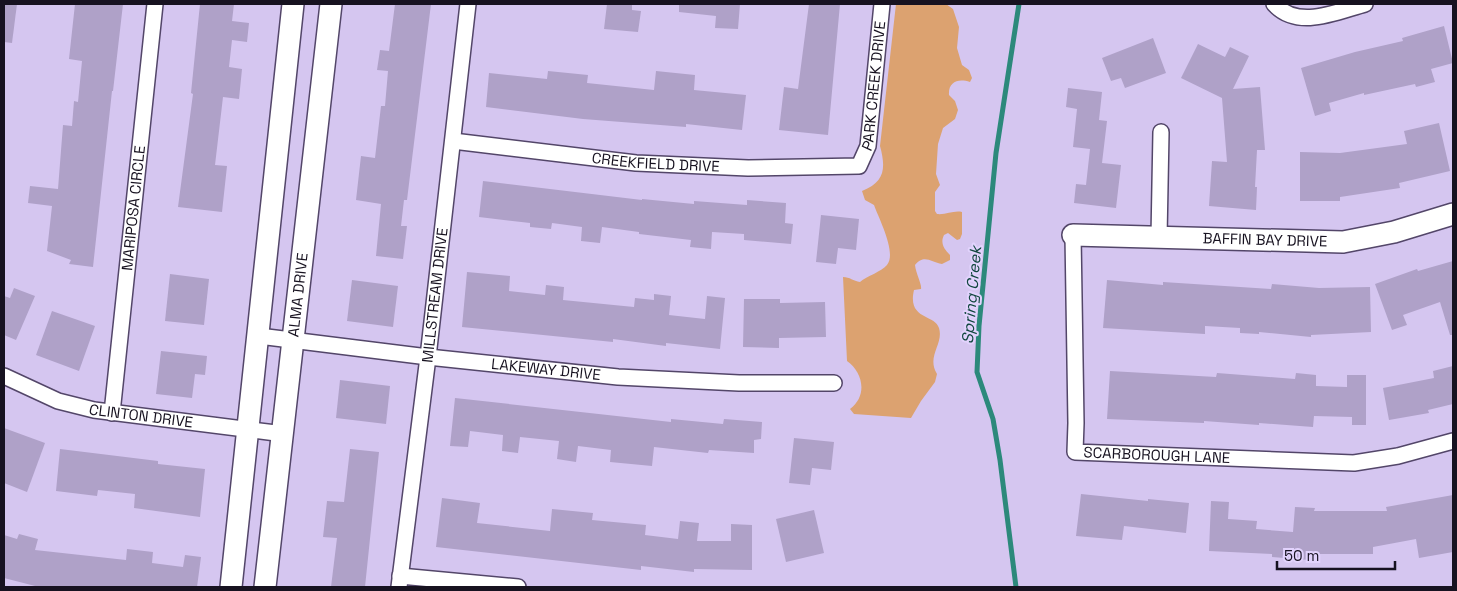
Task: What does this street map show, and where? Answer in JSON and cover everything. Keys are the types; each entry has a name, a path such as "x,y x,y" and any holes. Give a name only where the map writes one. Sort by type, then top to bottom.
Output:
{"main road":[{"path":"232,587 293,4"},
{"name":"ALMA DRIVE","path":"265,587 284,434 331,4"},
{"name":"BAFFIN BAY DRIVE","path":"1073,235 1343,242 1394,232 1453,214"}],"street":[{"name":"MARIPOSA CIRCLE","path":"112,413 155,4"},
{"name":"MILLSTREAM DRIVE","path":"399,582 428,357 468,4"},
{"name":"PARK CREEK DRIVE","path":"859,166 868,146 882,4"},
{"path":"1274,4 1287,14 1315,18 1365,4"},
{"path":"1160,237 1162,132"},
{"name":"CREEKFIELD DRIVE","path":"453,141 636,163 748,168 859,166"},
{"name":"SCARBOROUGH LANE","path":"1073,235 1075,452 1354,463 1398,456 1453,441"},
{"name":"LAKEWAY DRIVE","path":"259,336 428,357 618,377 739,383 834,383"},
{"name":"CLINTON DRIVE","path":"4,376 58,401 112,413 284,434"},
{"path":"399,582 518,587"}],"shaded area":[{"path":"896,4 946,4 953,9 959,27 957,48 962,65 969,70 972,78 970,82 958,81 950,87 949,95 955,101 958,110 955,119 943,128 938,144 936,174 940,185 935,192 935,211 937,214 962,212 962,234 960,239 957,240 948,233 944,235 944,248 950,255 950,260 942,264 925,259 915,265 921,289 914,290 914,307 918,312 936,324 940,334 933,361 937,374 935,382 911,418 854,414 850,409 859,398 861,384 857,371 847,361 843,277 860,282 878,272 890,260 889,244 883,227 874,205 865,200 862,191 879,179 883,168 880,146"}],"building":[{"path":"4,4 17,4 12,43 4,42"},
{"path":"75,4 123,4 93,267 69,264 71,260 47,251 52,206 28,203 30,186 58,189 63,125 72,126 74,101 78,102 82,61 69,59"},
{"path":"200,4 234,4 232,21 249,23 247,42 232,40 229,67 242,69 239,99 223,97 215,165 227,166 222,212 178,207 193,94 191,93"},
{"path":"395,4 431,4 407,200 404,200 401,226 407,226 403,259 376,256 381,204 356,200 361,156 375,158 381,106 385,106 388,71 377,70 380,50 389,51"},
{"path":"607,4 632,4 632,10 641,11 638,32 604,29"},
{"path":"679,4 740,4 738,29 715,28 716,16 679,12"},
{"path":"809,4 840,4 828,135 779,130 784,87 798,89"},
{"path":"1444,26 1453,63 1431,69 1435,82 1416,87 1415,84 1364,95 1364,93 1329,103 1331,111 1315,116 1301,68 1355,52 1403,41 1402,38"},
{"path":"1153,38 1166,73 1125,88 1121,78 1111,81 1102,58"},
{"path":"1198,44 1225,57 1230,47 1249,56 1233,89 1260,87 1265,150 1257,150 1256,210 1209,206 1212,161 1227,162 1222,98 1181,78"},
{"path":"548,71 588,75 587,83 654,90 656,71 695,75 694,90 746,95 742,130 686,124 686,127 583,119 486,107 489,73 547,79"},
{"path":"1068,88 1102,92 1099,120 1107,121 1102,163 1121,165 1116,208 1074,203 1076,184 1086,185 1090,149 1073,147 1077,109 1066,107"},
{"path":"1439,123 1450,171 1399,183 1400,188 1340,197 1340,201 1300,201 1300,152 1340,153 1407,144 1404,131"},
{"path":"483,181 642,200 694,204 694,201 747,205 747,200 786,203 785,223 793,224 791,244 744,240 744,234 712,232 711,249 690,247 691,240 639,234 639,232 602,227 600,243 581,241 582,227 552,223 551,229 530,227 530,223 479,217"},
{"path":"821,215 859,219 856,250 838,248 836,264 816,262"},
{"path":"1453,261 1453,335 1450,335 1440,302 1403,315 1407,325 1392,330 1375,284 1417,269 1418,271"},
{"path":"467,272 510,276 509,291 545,295 546,285 564,287 563,300 634,307 635,298 654,300 654,294 671,296 669,315 705,319 707,296 725,298 720,349 666,343 666,346 613,339 613,342 462,327"},
{"path":"170,274 209,279 204,325 165,321"},
{"path":"352,280 398,286 393,327 347,321"},
{"path":"1107,280 1163,285 1163,282 1271,289 1272,284 1319,288 1370,287 1371,332 1311,335 1311,337 1259,332 1259,334 1240,333 1240,328 1205,326 1205,334 1103,328"},
{"path":"14,288 35,296 16,340 4,335 4,296 10,298"},
{"path":"744,299 780,299 780,303 825,302 826,337 779,338 779,348 743,347"},
{"path":"52,311 95,326 79,371 36,355"},
{"path":"161,351 207,356 205,375 195,374 192,398 156,394"},
{"path":"1453,366 1453,404 1428,410 1429,413 1389,420 1383,388 1434,378 1433,371"},
{"path":"1110,371 1216,377 1217,373 1295,379 1296,373 1316,375 1316,386 1347,387 1347,375 1366,375 1366,425 1352,425 1352,417 1314,416 1313,427 1259,423 1259,425 1204,421 1204,423 1107,419"},
{"path":"340,380 390,386 386,424 336,418"},
{"path":"455,398 671,422 671,419 723,424 724,419 762,422 761,439 754,440 754,453 709,450 708,453 654,447 652,466 610,462 611,450 578,446 576,462 557,459 559,441 520,437 518,453 502,451 503,435 470,431 468,447 450,446"},
{"path":"4,428 45,443 27,492 4,483"},
{"path":"794,438 834,442 831,470 812,468 810,485 789,483"},
{"path":"60,449 158,461 158,464 205,469 200,517 134,508 135,494 98,490 97,496 56,491"},
{"path":"350,449 379,452 365,587 331,587 337,538 323,537 327,501 344,502"},
{"path":"1081,494 1189,503 1186,533 1124,526 1122,540 1076,536"},
{"path":"1453,495 1453,552 1419,558 1416,539 1373,547 1373,554 1311,554 1310,560 1272,557 1272,554 1209,551 1211,501 1229,502 1228,519 1257,521 1256,529 1293,532 1295,507 1315,508 1314,511 1387,511 1386,507"},
{"path":"442,498 480,503 477,523 550,531 552,509 593,513 592,520 646,525 645,535 678,539 680,521 699,523 697,541 731,541 731,524 752,525 752,570 694,569 694,572 641,566 641,570 436,547"},
{"path":"814,510 824,553 786,562 776,519"},
{"path":"19,534 38,539 35,550 126,560 127,549 153,552 152,563 183,567 185,555 201,557 197,587 39,587 4,578 4,535 17,539"}],"waterway":[{"name":"Spring Creek","path":"1016,587 993,419 977,372 979,326 996,153 1019,4"}]}
